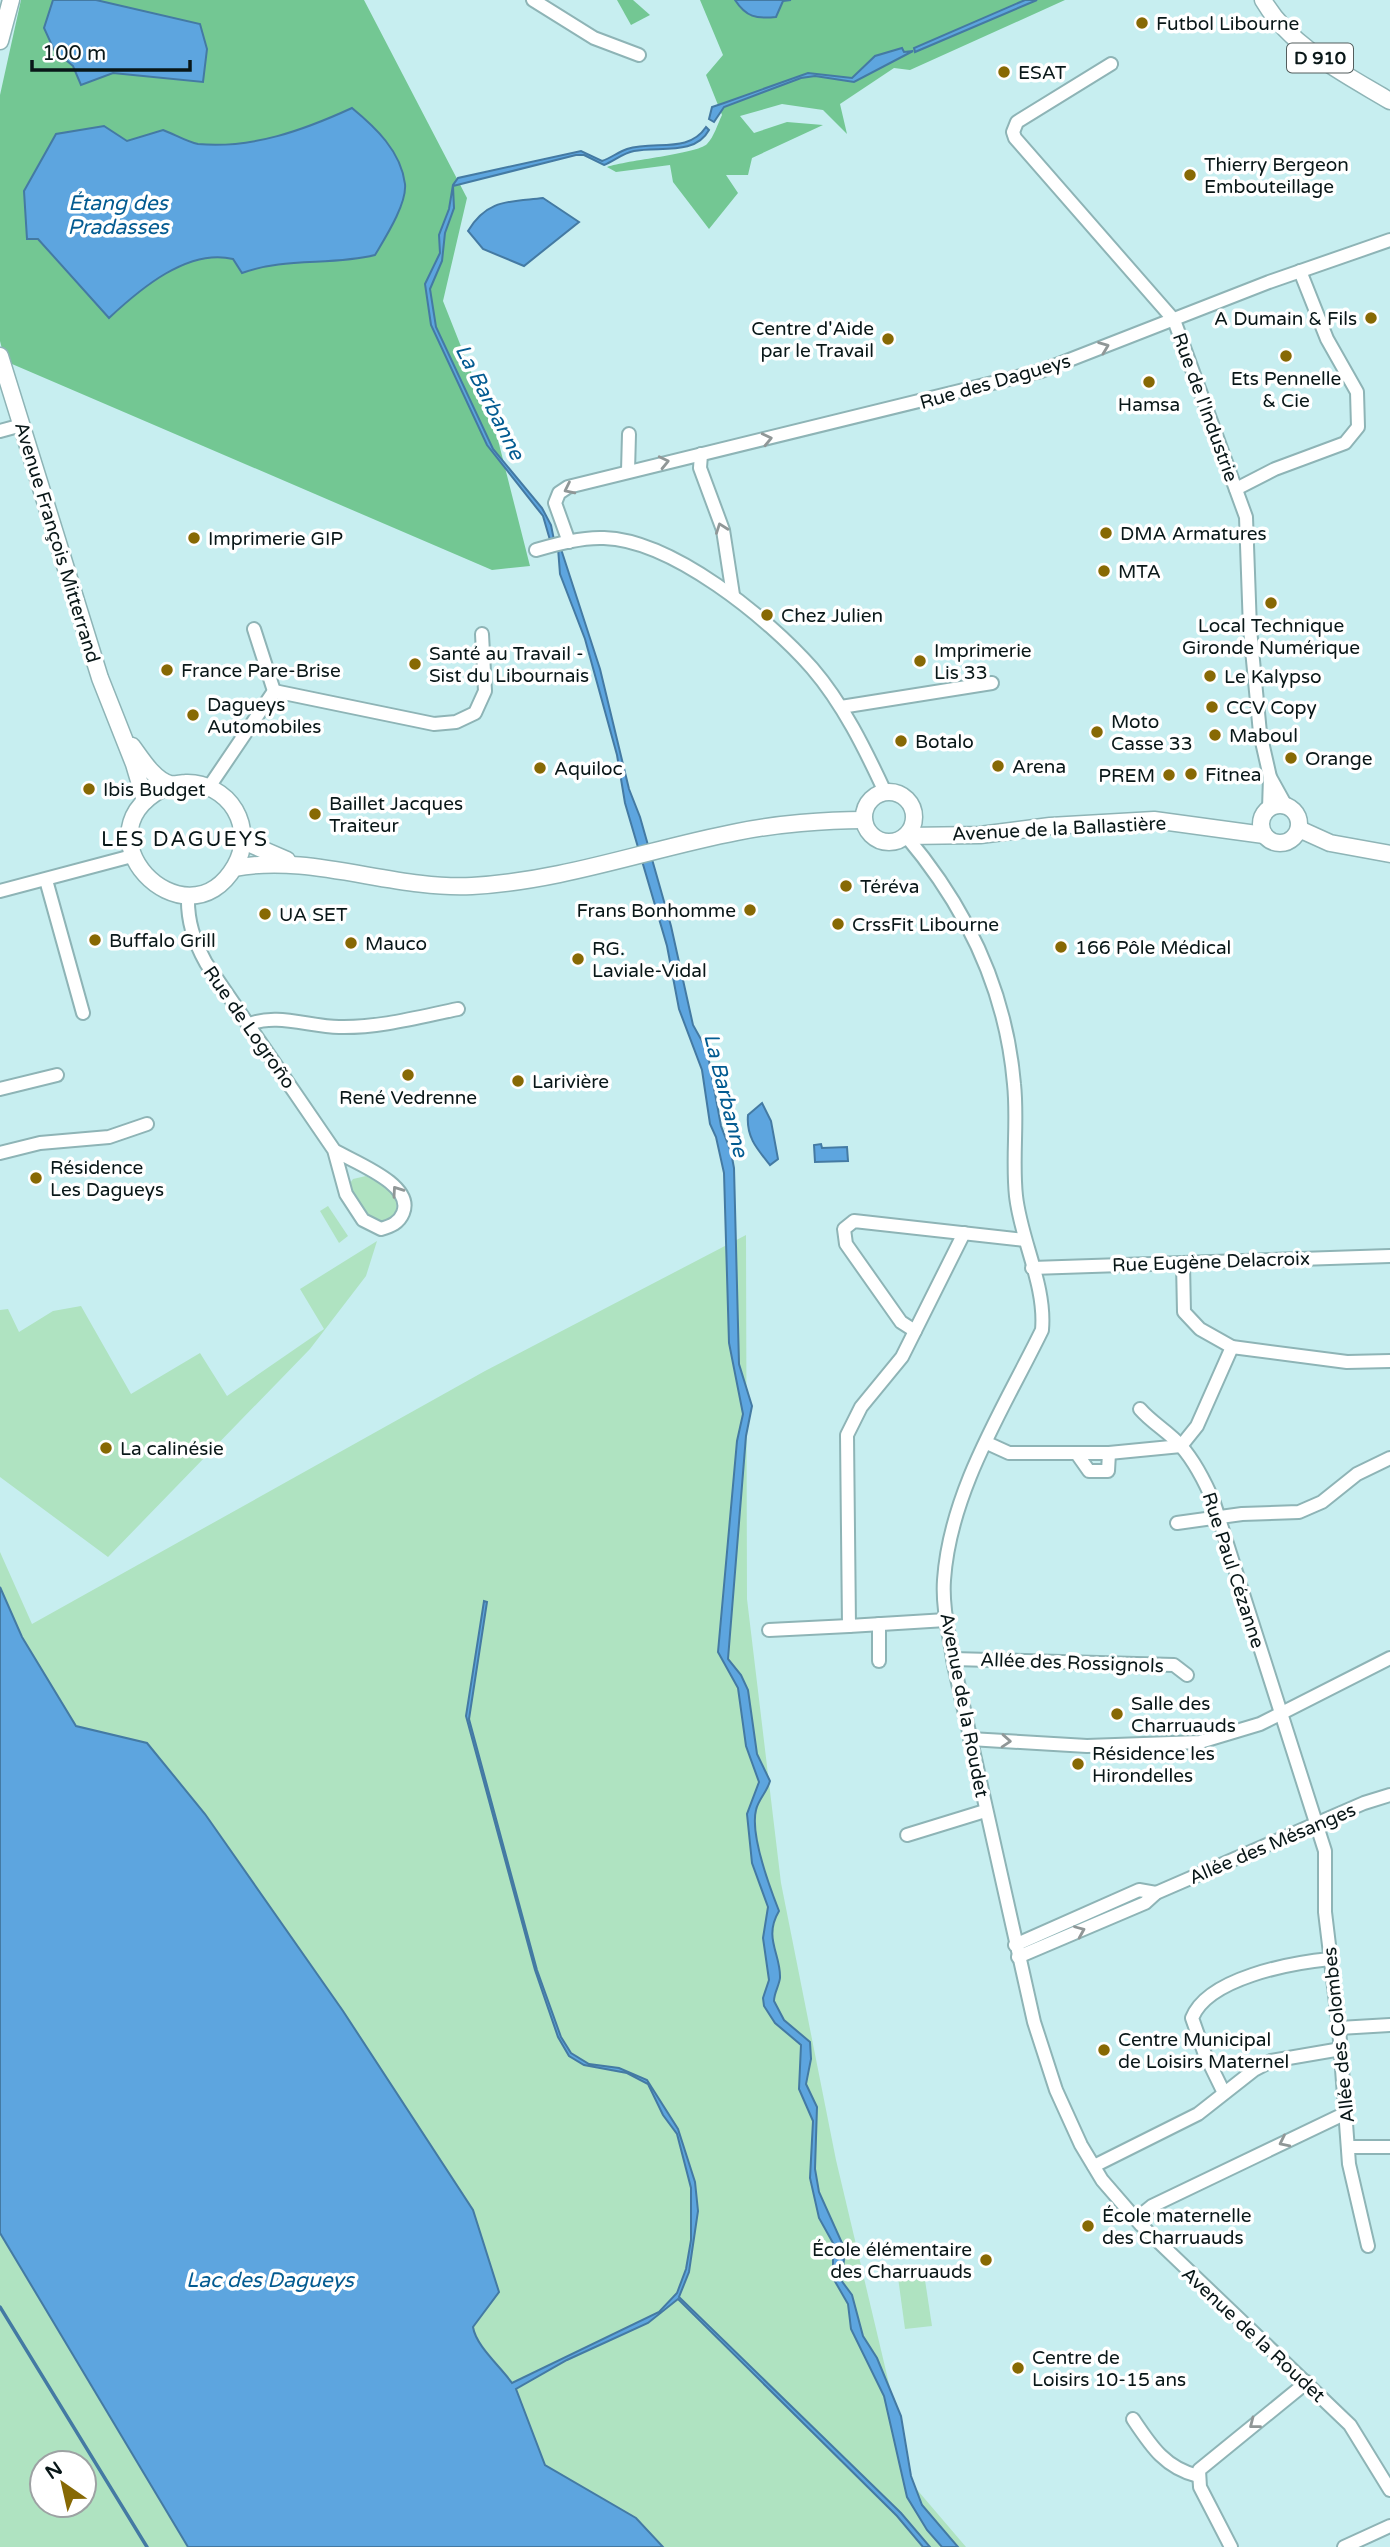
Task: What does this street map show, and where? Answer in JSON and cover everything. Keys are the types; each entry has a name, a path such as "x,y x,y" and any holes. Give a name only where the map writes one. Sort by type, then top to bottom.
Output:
{"main road":[{"path":"0,41 11,0"},
{"name":"D 910","path":"1263,0 1286,30 1308,49 1390,101"},
{"name":"Avenue François Mitterrand","path":"0,356 96,665 145,801"},
{"name":"Avenue François Mitterrand","path":"118,727 156,775 170,785"},
{"path":"183,782 209,787 223,796 234,809 241,824 243,841 235,867 215,887 188,895 170,893 154,885 141,873 132,856 131,827 145,801 170,785 183,782"},
{"path":"886,792 901,794 908,799 915,818 906,836 892,842 877,839 864,820 869,802 886,792"},
{"path":"1286,806 1297,815 1299,829 1295,836 1283,843 1269,840 1264,835 1266,813 1286,806"},
{"name":"Avenue de la Ballastière","path":"1223,828 1266,813"},
{"name":"Avenue de la Ballastière","path":"915,818 934,835"},
{"path":"235,867 265,864 312,868 420,885 472,886 613,864 739,831 864,820"},
{"name":"Avenue de la Ballastière","path":"906,836 980,835 1050,826 1154,820 1264,835"},
{"path":"1299,829 1330,843 1390,854"},
{"path":"243,841 312,868"}],"street":[{"path":"533,0 594,38 639,55"},
{"name":"Rue de l'Industrie","path":"1111,64 1017,122 1013,132 1015,138 1174,320 1246,517 1250,629 1261,733 1270,776 1286,806"},
{"name":"Rue des Dagueys","path":"569,542 555,503 559,493 568,487 1041,371 1300,271 1390,240"},
{"path":"1236,489 1275,469 1345,443 1358,427 1357,392 1327,339 1300,271"},
{"path":"0,431 22,425"},
{"path":"628,471 629,434"},
{"path":"701,454 700,468 723,530 733,595"},
{"path":"536,550 569,542 604,538 654,549 733,595 811,667 841,707 886,792"},
{"path":"254,629 274,691"},
{"path":"274,691 434,724 456,722 475,713 485,691 482,634"},
{"path":"841,707 992,683"},
{"path":"209,787 274,691"},
{"name":"Rue de l'Industrie","path":"1266,813 1270,776"},
{"path":"923,856 934,835"},
{"name":"Avenue de la Roudet","path":"906,836 945,885 973,936 1005,1020 1015,1086 1017,1196 1025,1240 1044,1306 1042,1330 986,1443 954,1523 944,1580 946,1620 953,1659 1016,1951 1042,2053 1056,2090 1094,2166 1136,2220 1350,2425 1390,2490"},
{"path":"0,891 132,856"},
{"path":"46,880 83,1013"},
{"name":"Rue de Logroño","path":"188,895 187,912 193,940 334,1150 346,1194 370,1225 381,1229 392,1225 402,1216 404,1201 396,1185 334,1150"},
{"path":"248,1025 264,1019 338,1027 369,1026 458,1009"},
{"path":"0,1088 57,1075"},
{"path":"0,1153 40,1143 109,1137 147,1124"},
{"path":"342,1181 354,1174 368,1171"},
{"path":"915,1331 901,1322 846,1244 844,1229 854,1221 1025,1240"},
{"path":"849,1626 848,1434 861,1407 902,1357 964,1233"},
{"name":"Rue Eugène Delacroix","path":"1032,1268 1390,1256"},
{"path":"1183,1263 1184,1312 1199,1329 1232,1347 1347,1362 1390,1362"},
{"path":"986,1443 1009,1453 1077,1454 1089,1471 1108,1471 1109,1453 1181,1446 1197,1426 1232,1347"},
{"name":"Rue Paul Cézanne","path":"1140,1409 1153,1424 1181,1446 1206,1484 1219,1516 1271,1690 1282,1711 1316,1824"},
{"path":"1177,1523 1219,1516 1299,1512 1322,1502 1357,1474 1390,1458"},
{"path":"769,1630 946,1620"},
{"path":"879,1624 879,1661"},
{"path":"970,1739 1087,1746 1200,1742 1239,1732 1390,1658"},
{"name":"Allée des Rossignols","path":"953,1659 1174,1665 1187,1675"},
{"name":"Allée des Mésanges","path":"1016,1951 1139,1890 1156,1893 1316,1824 1390,1796"},
{"path":"907,1835 985,1811"},
{"name":"Allée des Colombes","path":"1316,1824 1325,1851 1325,1912 1339,2028 1349,2164 1368,2246"},
{"path":"1224,2092 1204,2052 1192,2018 1198,2004 1217,1990 1270,1970 1330,1959"},
{"path":"1339,2028 1390,2025"},
{"path":"1094,2166 1198,2114 1224,2092 1271,2061 1341,2049"},
{"path":"1136,2220 1152,2206 1346,2113"},
{"path":"1349,2147 1390,2147"},
{"path":"1231,2547 1200,2487 1198,2476 1203,2464 1307,2382"},
{"path":"1133,2419 1156,2454 1181,2472 1198,2476"},
{"path":"1344,2547 1390,2526"}],"green space":[{"path":"21,0 364,0 467,198 443,301 498,440 530,566 492,570 5,361 0,341 0,95"},
{"path":"617,0 633,0 650,15 631,25"},
{"path":"700,0 1065,0 910,70 894,68 840,104 847,134 823,110 782,104 740,116 754,133 787,122 823,125 752,158 748,175 726,175 738,193 709,229 673,182 670,165 616,172 607,167 701,148 712,138 722,115 706,75 723,55"},
{"path":"366,1176 393,1194 397,1206 390,1222 381,1225 366,1219 348,1186 353,1179"},
{"path":"328,1206 348,1236 339,1243 320,1211"},
{"path":"746,1235 747,1599 781,1883 836,2160 913,2485 966,2547 0,2547 0,1552 32,1624 485,1371"},
{"name":"La calinésie","path":"377,1241 366,1276 310,1349 108,1557 0,1477 0,1310 8,1309 19,1332 53,1311 81,1306 131,1394 200,1353 227,1396 324,1329 300,1289"},
{"path":"923,2267 932,2326 905,2329 897,2270"}],"water":[{"path":"53,0 96,0 200,24 207,49 203,82 113,73 81,85 73,66 54,50 44,28"},
{"path":"735,0 791,0 783,1 776,17 763,18 752,16"},
{"path":"1025,0 1037,0 915,52 914,48"},
{"path":"902,48 904,52 913,51 854,82 815,76 801,78 724,107 714,122 709,119 712,107 808,73 852,78 875,56"},
{"name":"Étang des Pradasses","path":"352,108 393,150 403,172 405,184 399,211 375,255 275,265 242,273 233,259 216,257 199,260 182,265 150,284 109,318 38,239 27,239 24,191 56,134 104,126 127,141 163,130 198,144 238,144 258,141 315,124"},
{"path":"706,127 709,130 703,138 686,147 634,151 604,165 584,155 576,155 453,186 454,208 445,233 442,261 430,289 436,327 493,449 542,508 551,525 554,540 550,540 543,516 487,445 431,325 425,284 440,253 439,235 449,209 453,185 458,178 581,151 602,161 624,150 690,141"},
{"path":"543,198 579,222 524,266 483,249 468,231 483,213 500,204"},
{"path":"558,548 561,549 600,669 629,789 640,817 671,926 693,1025 707,1050 721,1126 734,1168 739,1364 752,1406 746,1436 728,1659 741,1675 748,1690 757,1754 770,1781 757,1806 755,1820 762,1861 779,1911 773,1929 780,1969 774,2001 784,2020 810,2042 811,2059 806,2084 817,2107 815,2169 819,2192 842,2243 844,2260 841,2280 852,2295 863,2336 877,2358 901,2416 911,2476 922,2505 958,2547 942,2547 927,2530 907,2497 884,2396 851,2329 848,2304 833,2278 833,2243 819,2218 810,2178 813,2121 799,2089 801,2045 775,2023 764,2006 763,1998 769,1980 763,1938 768,1907 752,1863 747,1814 759,1782 746,1746 738,1688 718,1652 737,1441 743,1414 729,1343 724,1173 716,1137 710,1124 702,1070 679,1009 667,946 625,803 617,755 585,639 560,574"},
{"path":"762,1103 771,1121 778,1159 770,1165 753,1142 748,1123 748,1115"},
{"path":"821,1144 822,1148 847,1147 848,1161 815,1162 814,1145"},
{"name":"Lac des Dagueys","path":"0,1587 22,1637 76,1726 147,1743 205,1814 343,2011 473,2210 499,2292 473,2327 483,2349 512,2383 659,2312 677,2293 686,2269 691,2240 691,2188 677,2134 663,2115 648,2084 627,2073 584,2065 569,2056 558,2037 535,1970 466,1716 484,1601 487,1602 469,1719 537,1970 561,2037 571,2053 589,2064 619,2068 647,2080 678,2129 695,2182 698,2211 689,2272 679,2297 901,2513 930,2547 923,2547 897,2516 678,2299 648,2323 567,2360 516,2389 545,2465 636,2518 663,2547 188,2547 0,2233"}],"waterway":[{"path":"0,2307 147,2547"}],"place":[{"name":"Futbol Libourne","path":"1142,23"},
{"name":"ESAT","path":"1004,72"},
{"name":"Thierry Bergeon Embouteillage","path":"1190,175"},
{"name":"A Dumain & Fils","path":"1371,318"},
{"name":"Centre d'Aide par le Travail","path":"888,339"},
{"name":"Ets Pennelle & Cie","path":"1286,356"},
{"name":"Hamsa","path":"1149,382"},
{"name":"DMA Armatures","path":"1106,533"},
{"name":"Imprimerie GIP","path":"194,538"},
{"name":"MTA","path":"1104,571"},
{"name":"Local Technique Gironde Numérique","path":"1271,603"},
{"name":"Chez Julien","path":"767,615"},
{"name":"Imprimerie Lis 33","path":"920,661"},
{"name":"Santé au Travail - Sist du Libournais","path":"415,664"},
{"name":"France Pare-Brise","path":"167,670"},
{"name":"Le Kalypso","path":"1210,676"},
{"name":"CCV Copy","path":"1212,707"},
{"name":"Dagueys Automobiles","path":"193,715"},
{"name":"Moto Casse 33","path":"1097,732"},
{"name":"Maboul","path":"1215,735"},
{"name":"Botalo","path":"901,741"},
{"name":"Orange","path":"1291,758"},
{"name":"Arena","path":"998,766"},
{"name":"Aquiloc","path":"540,768"},
{"name":"Fitnea","path":"1191,774"},
{"name":"PREM","path":"1169,775"},
{"name":"Ibis Budget","path":"89,789"},
{"name":"Baillet Jacques Traiteur","path":"315,814"},
{"name":"Téréva","path":"846,886"},
{"name":"Frans Bonhomme","path":"750,910"},
{"name":"UA SET","path":"265,914"},
{"name":"CrssFit Libourne","path":"838,924"},
{"name":"Buffalo Grill","path":"95,940"},
{"name":"Mauco","path":"351,943"},
{"name":"166 Pôle Médical","path":"1061,947"},
{"name":"RG. Laviale-Vidal","path":"578,959"},
{"name":"René Vedrenne","path":"408,1075"},
{"name":"Larivière","path":"518,1081"},
{"name":"Résidence Les Dagueys","path":"36,1178"},
{"name":"La calinésie","path":"106,1448"},
{"name":"Salle des Charruauds","path":"1117,1714"},
{"name":"Résidence les Hirondelles","path":"1078,1764"},
{"name":"Centre Municipal de Loisirs Maternel","path":"1104,2050"},
{"name":"École maternelle des Charruauds","path":"1088,2226"},
{"name":"École élémentaire des Charruauds","path":"986,2260"},
{"name":"Centre de Loisirs 10-15 ans","path":"1018,2368"}],"district":[{"name":"LES DAGUEYS","path":"185,839"}],"water label":[{"name":"La Barbanne","path":"490,402"},
{"name":"La Barbanne","path":"726,1095"}]}
